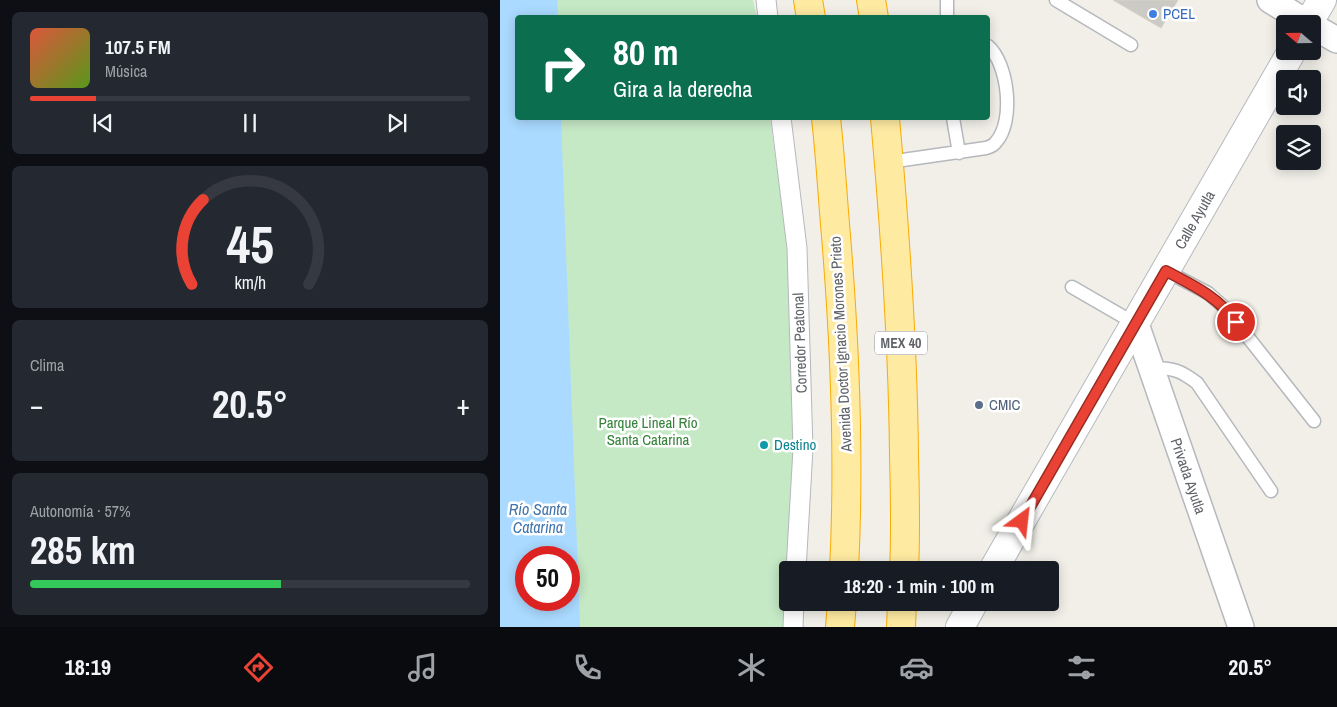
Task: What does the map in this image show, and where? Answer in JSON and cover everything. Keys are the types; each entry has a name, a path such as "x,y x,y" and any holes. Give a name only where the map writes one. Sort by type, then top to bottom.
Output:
{"highway":[{"path":"808,0 810,15"},
{"path":"871,0 874,15"},
{"name":"Avenida Doctor Ignacio Morones Prieto","path":"826,120 842,300 847,410 848,500 845,561"},
{"name":"MEX 40","path":"885,120 899,295 904,407 905,561"},
{"path":"840,627 841,611"},
{"path":"901,627 902,611"}],"main road":[{"path":"1313,15 1322,0"},
{"name":"Calle Ayutla","path":"998,561 1287,60"},
{"path":"960,627 969,611"}],"street":[{"path":"766,0 768,15"},
{"path":"1270,0 1294,15"},
{"path":"1321,31 1337,40"},
{"name":"Corredor Peatonal","path":"781,120 797,248 803,449 797,561"},
{"name":"Privada Ayutla","path":"1136,324 1241,627"},
{"path":"793,627 794,611"}],"lane":[{"path":"947,0 947,15"},
{"path":"1056,0 1131,45"},
{"path":"889,162 959,153 986,148 996,143 1006,120 1007,111 1003,71 999,60 990,48"},
{"path":"953,120 959,153"},
{"path":"1166,271 1208,294 1226,308 1314,421"},
{"path":"1072,287 1136,324"},
{"path":"1151,368 1168,368 1182,372 1197,383 1271,491"}],"green space":[{"name":"Parque Lineal Río Santa Catarina","path":"500,0 753,0 757,15 515,15 515,120 770,120 788,250 798,457 789,561 779,561 779,611 789,611 790,627 500,627"}],"water":[{"name":"Río Santa Catarina","path":"500,0 557,0 558,15 515,15 515,120 561,120 577,546 515,546 515,611 579,611 580,627 500,627"}],"building":[{"name":"PCEL","path":"1113,0 1178,0 1161,28"}],"place":[{"name":"PCEL","path":"1153,14"},
{"name":"CMIC","path":"979,405"},
{"name":"Destino","path":"764,445"}],"route":[{"path":"1022,521 1166,271 1208,294 1226,308 1236,322"}]}
